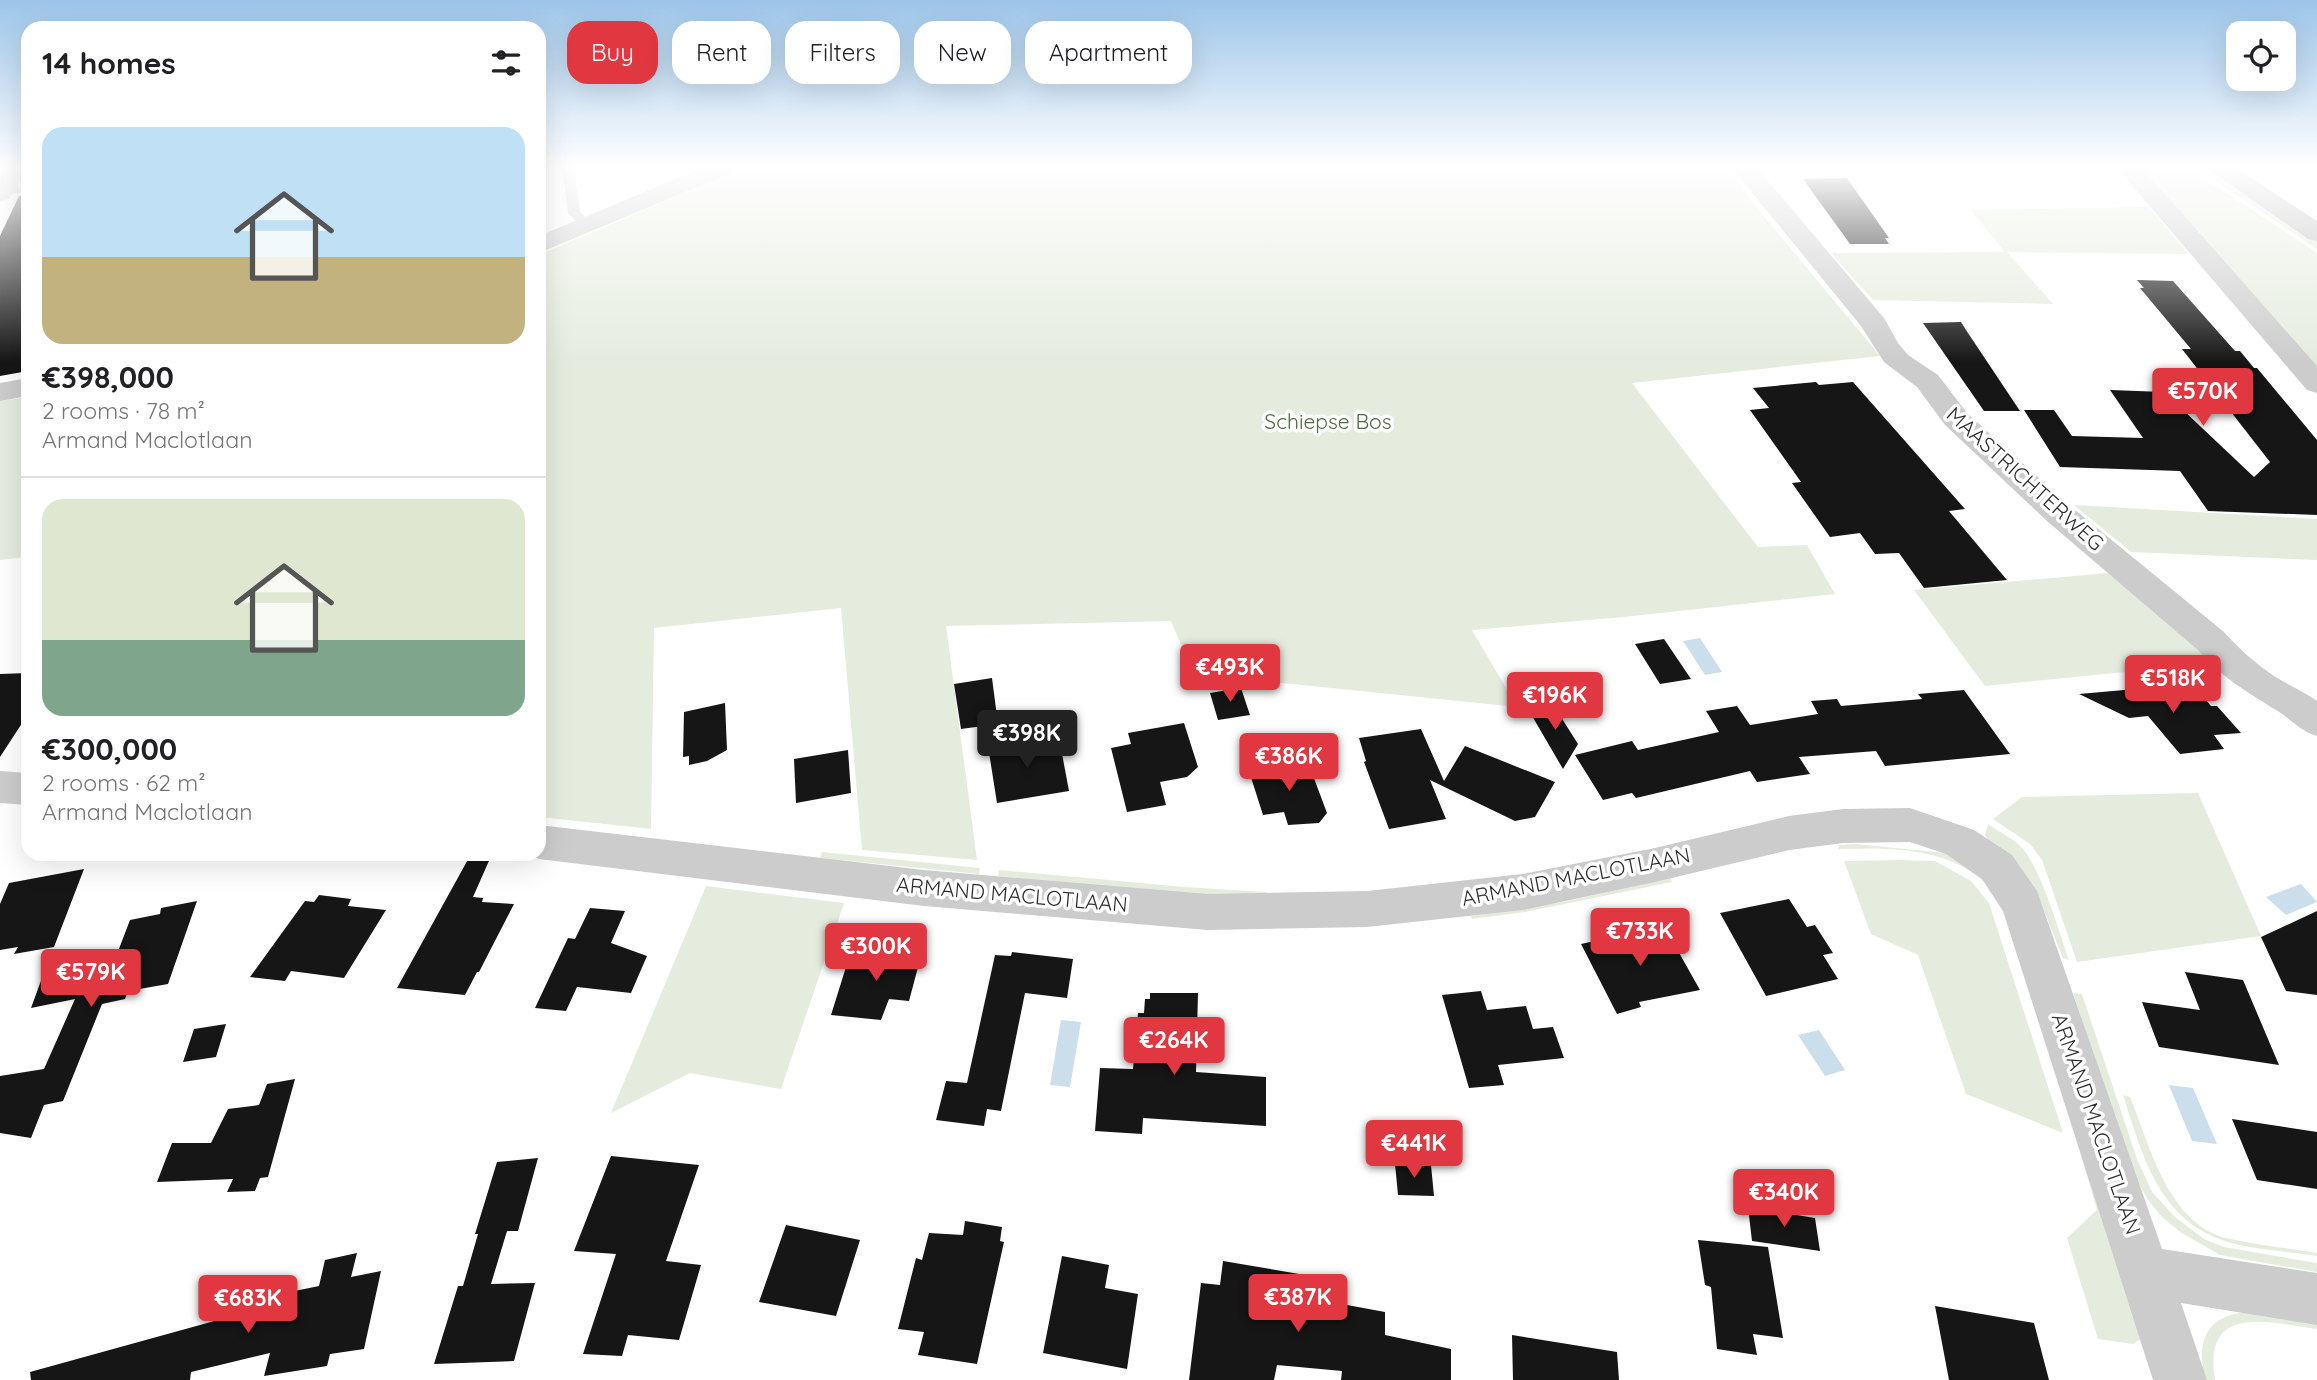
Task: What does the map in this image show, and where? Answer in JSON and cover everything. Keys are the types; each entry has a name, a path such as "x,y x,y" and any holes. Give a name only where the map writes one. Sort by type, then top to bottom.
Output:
{"street":[{"path":"546,242 571,232"},
{"name":"MAASTRICHTERWEG","path":"1798,232 1874,324 1880,338 1902,364 1922,376 1956,419 2058,513 2211,641 2225,657 2262,686 2291,701 2317,722"},
{"path":"2185,232 2317,384"},
{"path":"0,391 21,388"},
{"path":"0,787 21,788"},
{"name":"ARMAND MACLOTLAAN","path":"546,843 924,888 1208,912 1367,909 1464,899 1536,889 1789,833 1843,826 1910,825 1923,828 1960,842 1997,867 2022,904 2180,1380"},
{"path":"2146,1272 2317,1299"}],"green space":[{"name":"Schiepse Bos","path":"592,232 1777,232 1880,356 1632,383 1758,547 1807,545 1835,594 1472,630 1517,707 1193,674 1171,621 946,626 977,860 862,850 841,608 654,628 651,829 546,818 546,252"},
{"path":"1989,232 2170,232 2188,254 2007,252 2053,304 1873,300 1831,253 2005,252"},
{"path":"2197,232 2286,232 2317,253 2317,368"},
{"path":"2292,232 2305,232 2317,240 2317,249"},
{"path":"21,398 21,558 0,560 0,401"},
{"path":"2074,505 2317,519 2317,560 2131,552"},
{"path":"2108,573 2216,663 1985,686 1914,590"},
{"path":"2198,793 2261,936 2077,962 2042,860 2030,844 1993,819 2022,797"},
{"path":"1988,824 2016,842 2030,860 2049,902 2069,960 2063,958 2042,906 1985,835"},
{"path":"1856,844 1945,853 1961,860 1997,887 2144,1337 2133,1344 2098,1339 2067,1238 2097,1210 2063,1093 2002,904 1988,885 1971,871 1951,861 1907,850 1838,849 1839,845"},
{"path":"822,852 980,868 979,874 820,858"},
{"path":"1844,861 1935,861 1971,881 1989,903 2063,1133 1966,1094 1918,955 1871,934"},
{"path":"999,870 1266,892 1268,896 1187,894 998,876"},
{"path":"1670,878 1672,882 1525,912 1472,919 1471,916 1568,901"},
{"path":"706,886 844,903 781,1089 690,1073 611,1113"},
{"path":"2073,993 2082,994 2137,1159 2152,1192 2175,1217 2204,1239 2224,1247 2317,1263 2317,1272 2220,1255 2180,1232 2161,1216 2148,1200 2131,1169"},
{"path":"2123,1095 2130,1097 2164,1180 2189,1217 2206,1230 2226,1238 2317,1253 2317,1256 2222,1240 2200,1230 2182,1216 2155,1181 2137,1139"},
{"path":"2254,1311 2317,1321 2317,1329 2260,1322 2243,1323 2229,1328 2219,1339 2214,1355 2215,1380 2205,1380 2202,1351 2209,1330 2226,1317"}],"water":[{"path":"1700,638 1722,672 1705,675 1683,641"},
{"path":"2301,884 2317,902 2286,915 2266,897"},
{"path":"1061,1020 1081,1022 1070,1087 1050,1085"},
{"path":"1819,1030 1845,1070 1825,1076 1798,1035"},
{"path":"2169,1085 2193,1088 2217,1144 2192,1141"}],"building":[{"path":"2,232 21,232 21,372 0,376"},
{"path":"1842,232 1885,232 1889,238 1885,238 1889,244 1850,244"},
{"path":"2137,280 2173,281 2235,351 2240,351 2254,368 2257,368 2317,440 2317,515 2208,511 2180,471 2060,467 2024,410 2054,410 2072,436 2143,438 2110,390 2164,392 2254,477 2270,462 2182,349 2191,349 2140,288 2144,288"},
{"path":"1961,322 2020,411 1984,411 1923,323"},
{"path":"1816,382 1819,385 1853,382 1965,509 1949,511 2007,580 1924,588 1899,553 1875,554 1860,533 1830,537 1792,483 1801,482 1750,410 1769,408 1753,388"},
{"path":"1664,639 1691,679 1660,684 1635,644"},
{"path":"21,673 21,725 0,757 0,674"},
{"path":"992,678 998,724 961,729 954,684"},
{"path":"2192,684 2211,706 2217,706 2241,733 2214,735 2224,749 2180,754 2148,716 2129,718 2079,694"},
{"path":"1241,688 1250,715 1218,720 1210,693"},
{"path":"1964,690 2010,754 1885,766 1876,751 1799,757 1810,774 1757,782 1750,771 1636,798 1632,793 1603,800 1575,755 1632,741 1638,750 1719,732 1706,711 1737,706 1750,725 1818,714 1811,701 1837,699 1841,706 1922,699 1918,694"},
{"path":"725,703 727,750 707,761 689,765 689,756 683,757 684,712"},
{"path":"1552,703 1578,744 1563,769 1528,709"},
{"path":"1184,723 1198,767 1187,777 1160,782 1166,805 1127,812 1111,748 1131,744 1128,733"},
{"path":"1421,729 1444,781 1465,746 1555,782 1535,817 1515,821 1430,780 1446,819 1389,829 1364,762 1366,761 1359,738"},
{"path":"1033,738 1035,748 1060,743 1069,791 997,803 988,746"},
{"path":"848,750 851,793 796,803 794,759"},
{"path":"1281,762 1283,769 1309,765 1327,813 1319,823 1288,825 1284,812 1263,815 1248,768"},
{"path":"467,861 489,861 473,897 483,898 482,902 514,904 465,995 397,988"},
{"path":"84,869 54,947 14,954 18,947 0,950 0,904 9,883"},
{"path":"319,895 351,899 348,906 386,910 344,978 291,971 285,981 250,977 305,901 314,902"},
{"path":"1789,899 1807,927 1815,925 1833,953 1823,955 1838,979 1766,996 1720,913"},
{"path":"197,901 168,984 128,991 125,999 102,1004 63,1101 44,1105 31,1138 0,1133 0,1076 44,1069 75,999 31,1008 46,967 117,954 130,920 160,914 161,908"},
{"path":"590,908 625,911 611,943 647,956 631,993 577,987 566,1011 535,1008 568,938 575,939"},
{"path":"2317,911 2317,995 2286,991 2261,937"},
{"path":"1664,926 1700,990 1639,1002 1641,1007 1617,1014 1581,944"},
{"path":"890,939 901,953 921,956 909,1001 889,999 881,1020 831,1015 846,967"},
{"path":"1012,952 1073,959 1067,998 1025,993 1001,1111 987,1109 984,1126 936,1120 946,1081 967,1083 995,955 1011,956"},
{"path":"2185,972 2243,980 2279,1065 2159,1047 2142,1002 2200,1010"},
{"path":"1481,991 1487,1010 1526,1006 1533,1029 1553,1027 1564,1058 1498,1065 1504,1085 1469,1088 1442,995"},
{"path":"1150,993 1198,993 1196,1072 1266,1077 1266,1126 1143,1118 1142,1134 1095,1131 1100,1068 1133,1069 1138,1013 1144,1013 1145,999 1150,999"},
{"path":"226,1024 216,1057 183,1062 194,1029"},
{"path":"295,1079 268,1177 260,1178 255,1191 227,1192 233,1179 157,1182 172,1143 211,1143 228,1109 259,1105 267,1084"},
{"path":"2232,1119 2317,1132 2317,1189 2257,1180"},
{"path":"611,1156 699,1165 666,1261 701,1265 679,1340 628,1335 622,1356 583,1354 616,1254 574,1251"},
{"path":"538,1158 518,1231 507,1231 491,1284 535,1283 514,1361 434,1364 458,1286 463,1286 478,1234 475,1234 497,1162"},
{"path":"1395,1164 1431,1165 1434,1196 1398,1195"},
{"path":"1748,1207 1815,1218 1820,1251 1752,1241"},
{"path":"965,1221 1002,1227 1000,1241 1004,1242 977,1364 918,1355 924,1332 898,1329 916,1258 922,1260 929,1233 963,1235"},
{"path":"786,1225 860,1240 836,1316 759,1302"},
{"path":"1698,1240 1768,1247 1783,1338 1753,1334 1757,1355 1717,1349 1711,1287 1705,1285"},
{"path":"357,1253 351,1277 381,1271 364,1349 330,1354 327,1366 264,1376 270,1353 191,1372 190,1380 31,1380 30,1372 283,1302 285,1293 319,1286 325,1260"},
{"path":"1062,1256 1109,1265 1105,1288 1138,1294 1127,1369 1043,1353"},
{"path":"1223,1261 1305,1275 1304,1297 1385,1312 1385,1335 1451,1349 1451,1380 1341,1380 1342,1371 1277,1365 1274,1380 1189,1380 1201,1283 1220,1285"},
{"path":"1935,1306 2034,1323 2049,1380 1949,1380"},
{"path":"1512,1335 1617,1352 1619,1380 1513,1380"}]}
